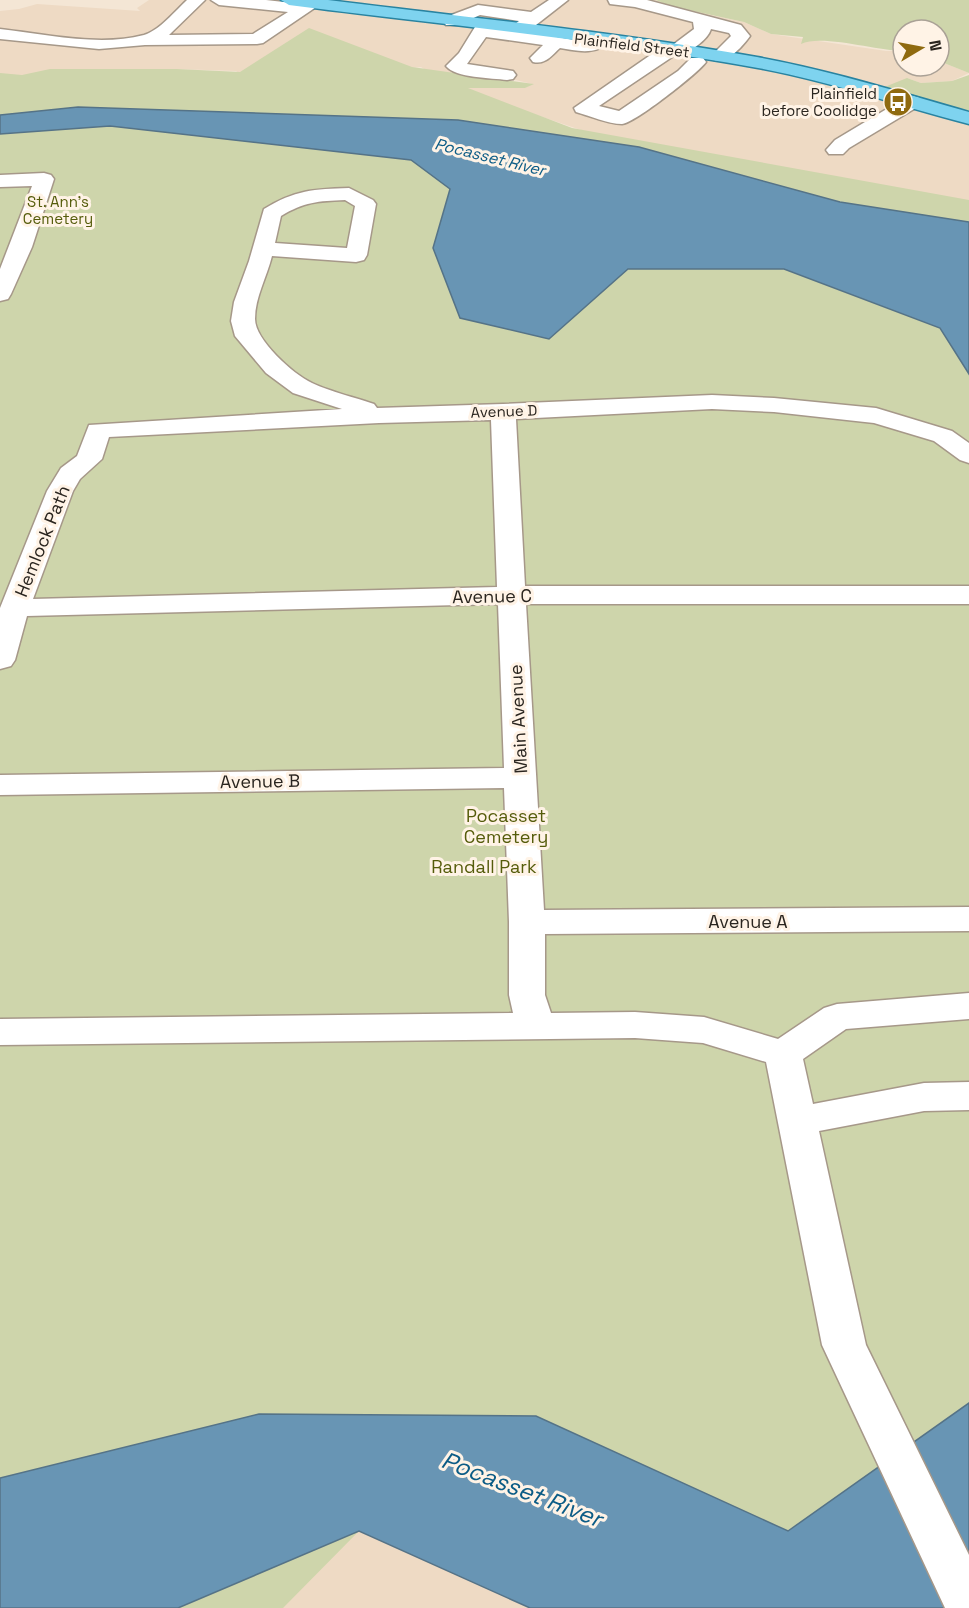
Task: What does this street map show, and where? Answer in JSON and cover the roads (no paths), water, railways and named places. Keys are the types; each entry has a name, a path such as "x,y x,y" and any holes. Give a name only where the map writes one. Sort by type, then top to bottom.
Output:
{"main road":[{"path":"302,4 452,21 476,27"},
{"name":"Plainfield Street","path":"514,32 680,46 818,75 969,118"}],"street":[{"path":"132,33 151,38 198,0"},
{"path":"219,0 302,4"},
{"path":"514,32 560,0"},
{"path":"616,0 635,2 701,19 702,22 735,29 741,36 720,56"},
{"path":"0,34 104,43 132,33 257,39 302,4"},
{"path":"452,21 478,10 534,18"},
{"path":"697,62 684,75 622,118 583,108 703,31 702,22"},
{"path":"507,75 454,66 466,56 476,27 588,47 596,46 601,40"},
{"path":"539,58 556,42"},
{"path":"836,150 912,102"},
{"path":"0,181 44,179 10,249 0,294"},
{"path":"263,249 356,255 366,204 349,194 318,195 293,200 271,213 263,249 245,302 243,321 247,336 254,346 275,368 302,388 379,415"},
{"name":"Avenue D","path":"98,430 379,415 503,412 711,402 835,410 876,416 944,436 969,455"},
{"name":"Main Avenue","path":"503,412 527,922 527,994 535,1024"},
{"name":"Hemlock Path","path":"0,660 15,608 60,491 70,474 89,459 98,430"},
{"name":"Avenue C","path":"15,608 512,595 969,595"},
{"name":"Avenue B","path":"0,785 520,778"},
{"name":"Avenue A","path":"527,922 969,919"},
{"path":"783,1054 837,1017 969,1006"},
{"path":"0,1032 535,1024 635,1025 704,1030 783,1054"},
{"path":"783,1054 844,1345 969,1607"},
{"path":"797,1121 924,1097 969,1096"}],"water":[{"name":"Pocasset River","path":"78,107 458,120 639,147 840,202 969,222 969,374 940,328 784,269 628,269 549,339 460,318 433,248 450,189 411,160 110,126 0,134 0,115"},
{"name":"Pocasset River","path":"969,1403 969,1608 530,1608 359,1531 178,1608 0,1608 0,1478 259,1414 536,1416 788,1531"}],"place":[{"name":"Plainfield before Coolidge","path":"898,102"}],"park label":[{"name":"St. Ann's Cemetery","path":"58,210"},
{"name":"Pocasset Cemetery","path":"506,825"},
{"name":"Randall Park","path":"484,866"}]}
